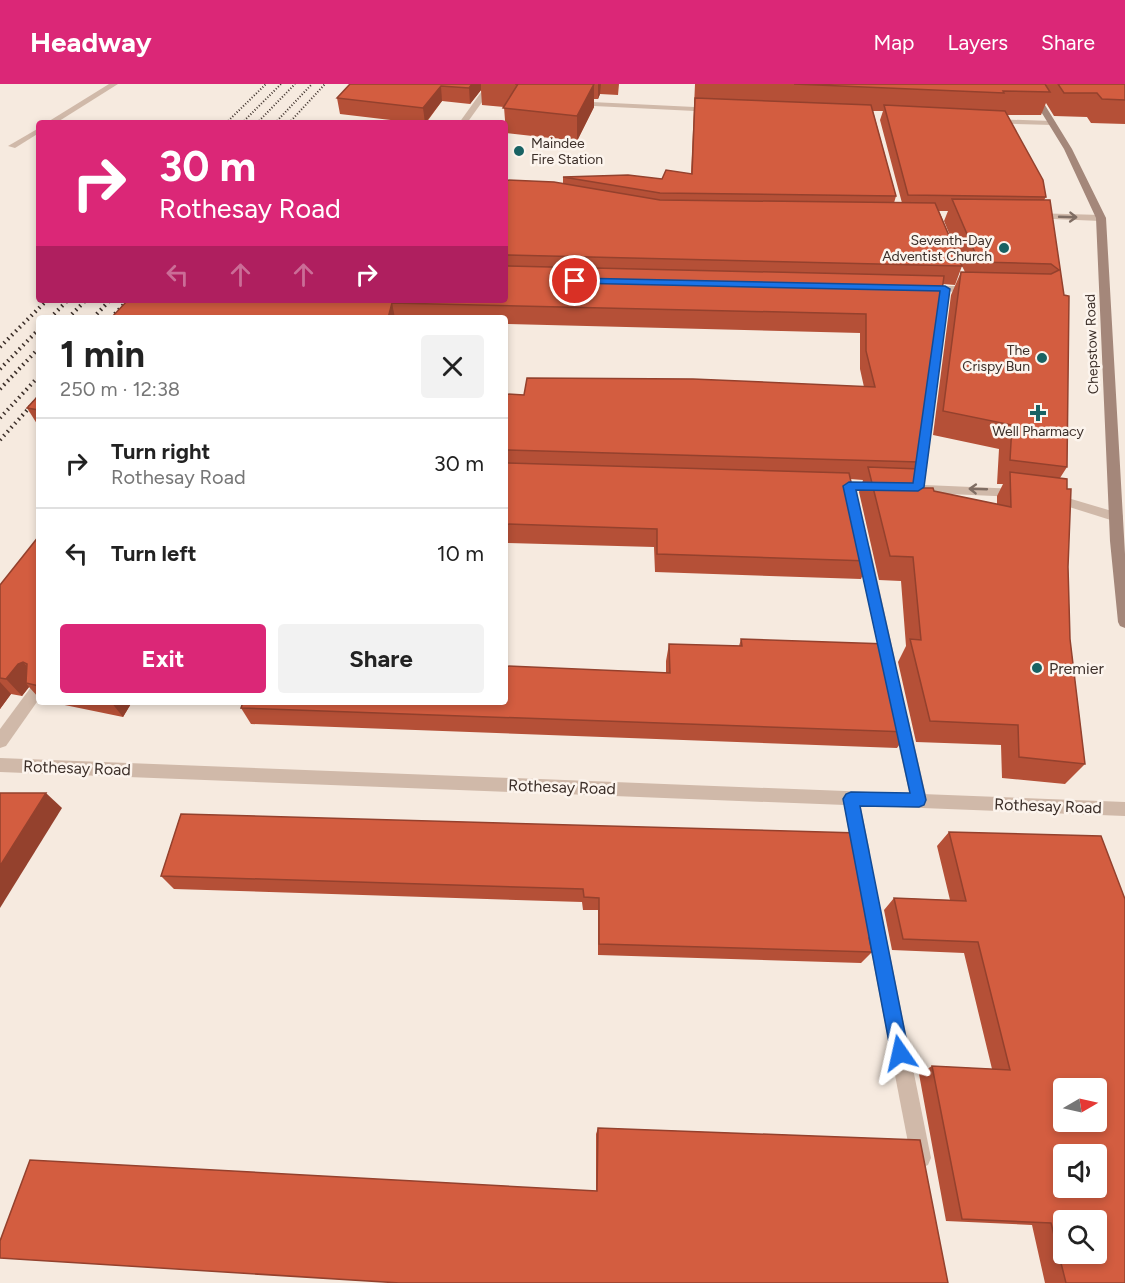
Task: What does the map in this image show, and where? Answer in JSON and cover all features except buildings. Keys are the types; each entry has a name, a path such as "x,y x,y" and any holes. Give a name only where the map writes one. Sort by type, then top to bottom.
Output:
{"main road":[{"name":"Chepstow Road","path":"1028,84 1078,167 1101,218 1125,622"}],"street":[{"path":"55,120 114,84"},
{"path":"465,120 491,84"},
{"path":"481,98 493,99"},
{"path":"563,102 725,110"},
{"path":"980,120 1052,123"},
{"path":"12,146 36,132"},
{"path":"1017,216 1101,218"},
{"path":"959,279 964,289"},
{"path":"910,288 985,290"},
{"path":"918,487 945,289"},
{"path":"814,484 850,491 918,487 999,490 1037,495 1117,517"},
{"path":"860,532 893,684"},
{"path":"0,741 36,691"},
{"path":"898,707 919,800"},
{"name":"Rothesay Road","path":"0,765 1125,809"},
{"path":"851,799 864,868"},
{"path":"871,903 925,1179"}],"railway":[{"path":"229,120 266,84"},
{"path":"245,120 281,84"},
{"path":"260,120 295,84"},
{"path":"278,120 312,84"},
{"path":"292,120 325,84"},
{"path":"0,347 44,303"},
{"path":"53,315 65,303"},
{"path":"71,315 83,303"},
{"path":"96,315 107,303"},
{"path":"114,315 125,303"},
{"path":"0,369 36,332"},
{"path":"0,389 36,351"},
{"path":"0,418 36,379"},
{"path":"0,440 36,400"}],"place":[{"name":"Maindee Fire Station","path":"519,151"},
{"name":"Seventh-Day Adventist Church","path":"1004,248"},
{"name":"The Crispy Bun","path":"1042,358"},
{"name":"Well Pharmacy","path":"1038,413"},
{"name":"Premier","path":"1037,668"}],"route":[{"path":"575,281 945,289 918,487 849,486 919,800 851,799 900,1053"}]}
